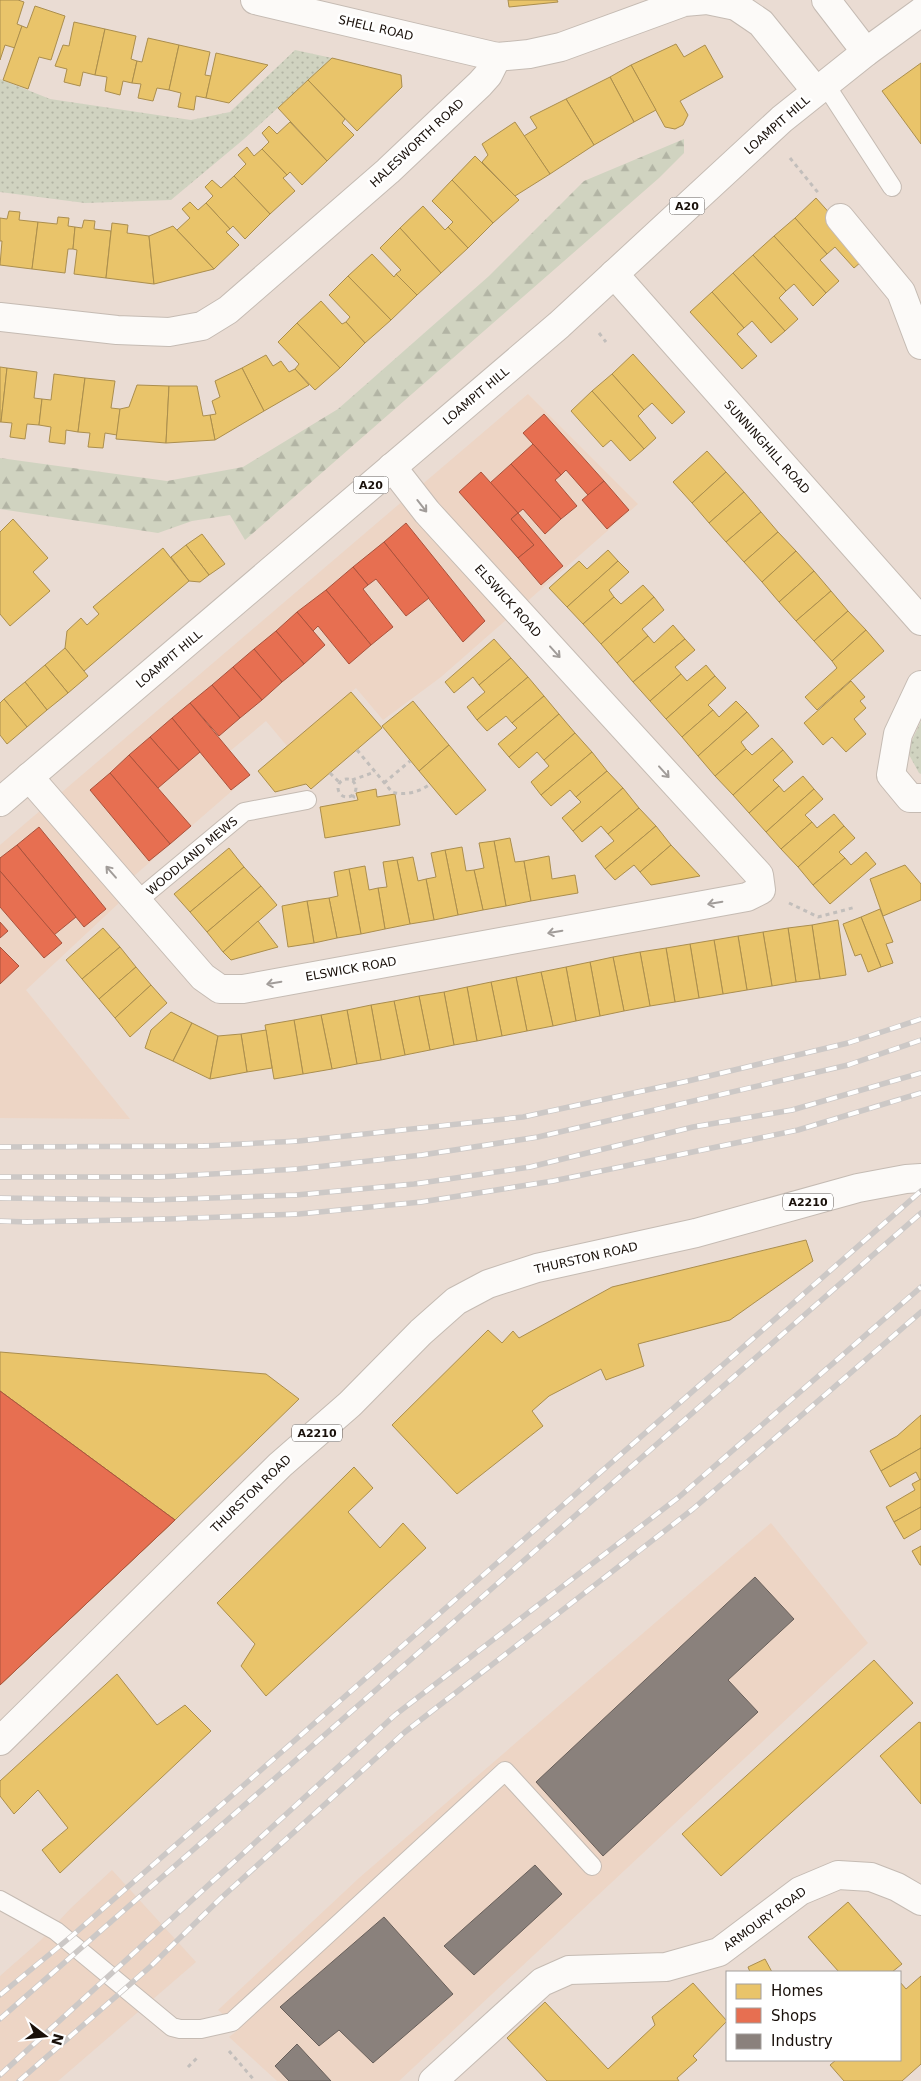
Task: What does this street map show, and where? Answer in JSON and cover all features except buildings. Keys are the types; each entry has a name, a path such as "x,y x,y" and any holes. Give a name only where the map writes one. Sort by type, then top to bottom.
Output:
{"main road":[{"name":"SHELL ROAD","path":"255,0 497,57"},
{"path":"497,57 529,54 561,47 684,2 707,0 736,6 761,23 821,88"},
{"path":"826,0 866,52"},
{"name":"LOAMPIT HILL","path":"29,777 559,325 782,119 866,52 921,12"},
{"name":"HALESWORTH ROAD","path":"0,317 126,330 170,332 202,326 228,310 388,171 480,84 488,75 497,57"},
{"path":"840,218 901,292 921,345"},
{"name":"SUNNINGHILL ROAD","path":"614,274 921,621"},
{"name":"ELSWICK ROAD","path":"29,777 203,977 220,988 243,988 748,897 761,890 759,875 427,512 392,468"},
{"path":"921,685 898,734 891,775 910,798 921,798"},
{"name":"A20","path":"0,802 29,777"},
{"name":"THURSTON ROAD","path":"0,1741 273,1472 350,1404 421,1332 456,1301 488,1284 537,1268 696,1233 858,1188 921,1178"},
{"name":"ARMOURY ROAD","path":"433,2081 542,1982 569,1970 666,1967 720,1952 800,1891 838,1875 871,1877 897,1887 921,1902"}],"lane":[{"path":"821,88 892,187"},
{"name":"WOODLAND MEWS","path":"137,901 244,812 307,800"},
{"path":"0,1900 56,1931 172,2027 201,2029 232,2022 505,1771 592,1866"}],"path":[{"path":"790,158 840,218"},
{"path":"598,333 606,342"},
{"path":"357,750 392,792 397,794 418,790 430,784"},
{"path":"384,783 410,761"},
{"path":"357,797 341,794 338,788 340,783 346,779 352,780 375,772"},
{"path":"330,773 340,783"},
{"path":"352,780 356,788 352,795"},
{"path":"761,890 818,917 856,907"},
{"path":"201,2029 212,2043 222,2043 255,2081"}],"shaded area":[{"path":"528,394 638,504 441,677 383,720 356,688 287,746 266,721 229,752 248,777 112,895 119,903 26,990 130,1119 0,1118 0,845"},
{"path":"771,1523 868,1643 399,2081 277,2081 229,2037 238,2030 218,2010 359,1878"},
{"path":"112,1870 196,1962 58,2081 0,2081 0,1976 41,1940 71,1908"}],"green space":[{"path":"295,50 332,58 244,139 171,200 85,203 0,192 0,79 50,99 191,120 230,112"},
{"path":"684,139 684,153 659,178 245,540 230,515 192,521 158,533 0,509 0,458 167,481 243,467 338,409 489,276 584,181"},
{"path":"921,721 921,774 907,751"}],"railway":[{"path":"0,1147 203,1146 299,1141 523,1117 688,1081 848,1043 921,1019"},
{"path":"0,1177 159,1177 298,1169 422,1155 538,1137 848,1065 921,1040"},
{"path":"0,1198 152,1200 296,1195 414,1184 530,1167 693,1127 792,1110 921,1073"},
{"path":"0,1221 168,1219 299,1214 421,1202 553,1181 798,1130 921,1093"},
{"path":"0,1995 73,1935 921,1191"},
{"path":"0,2019 921,1213"},
{"path":"0,2075 395,1715 679,1497 921,1287"},
{"path":"19,2081 151,1966 221,1898 405,1732 693,1509 921,1312"}]}
